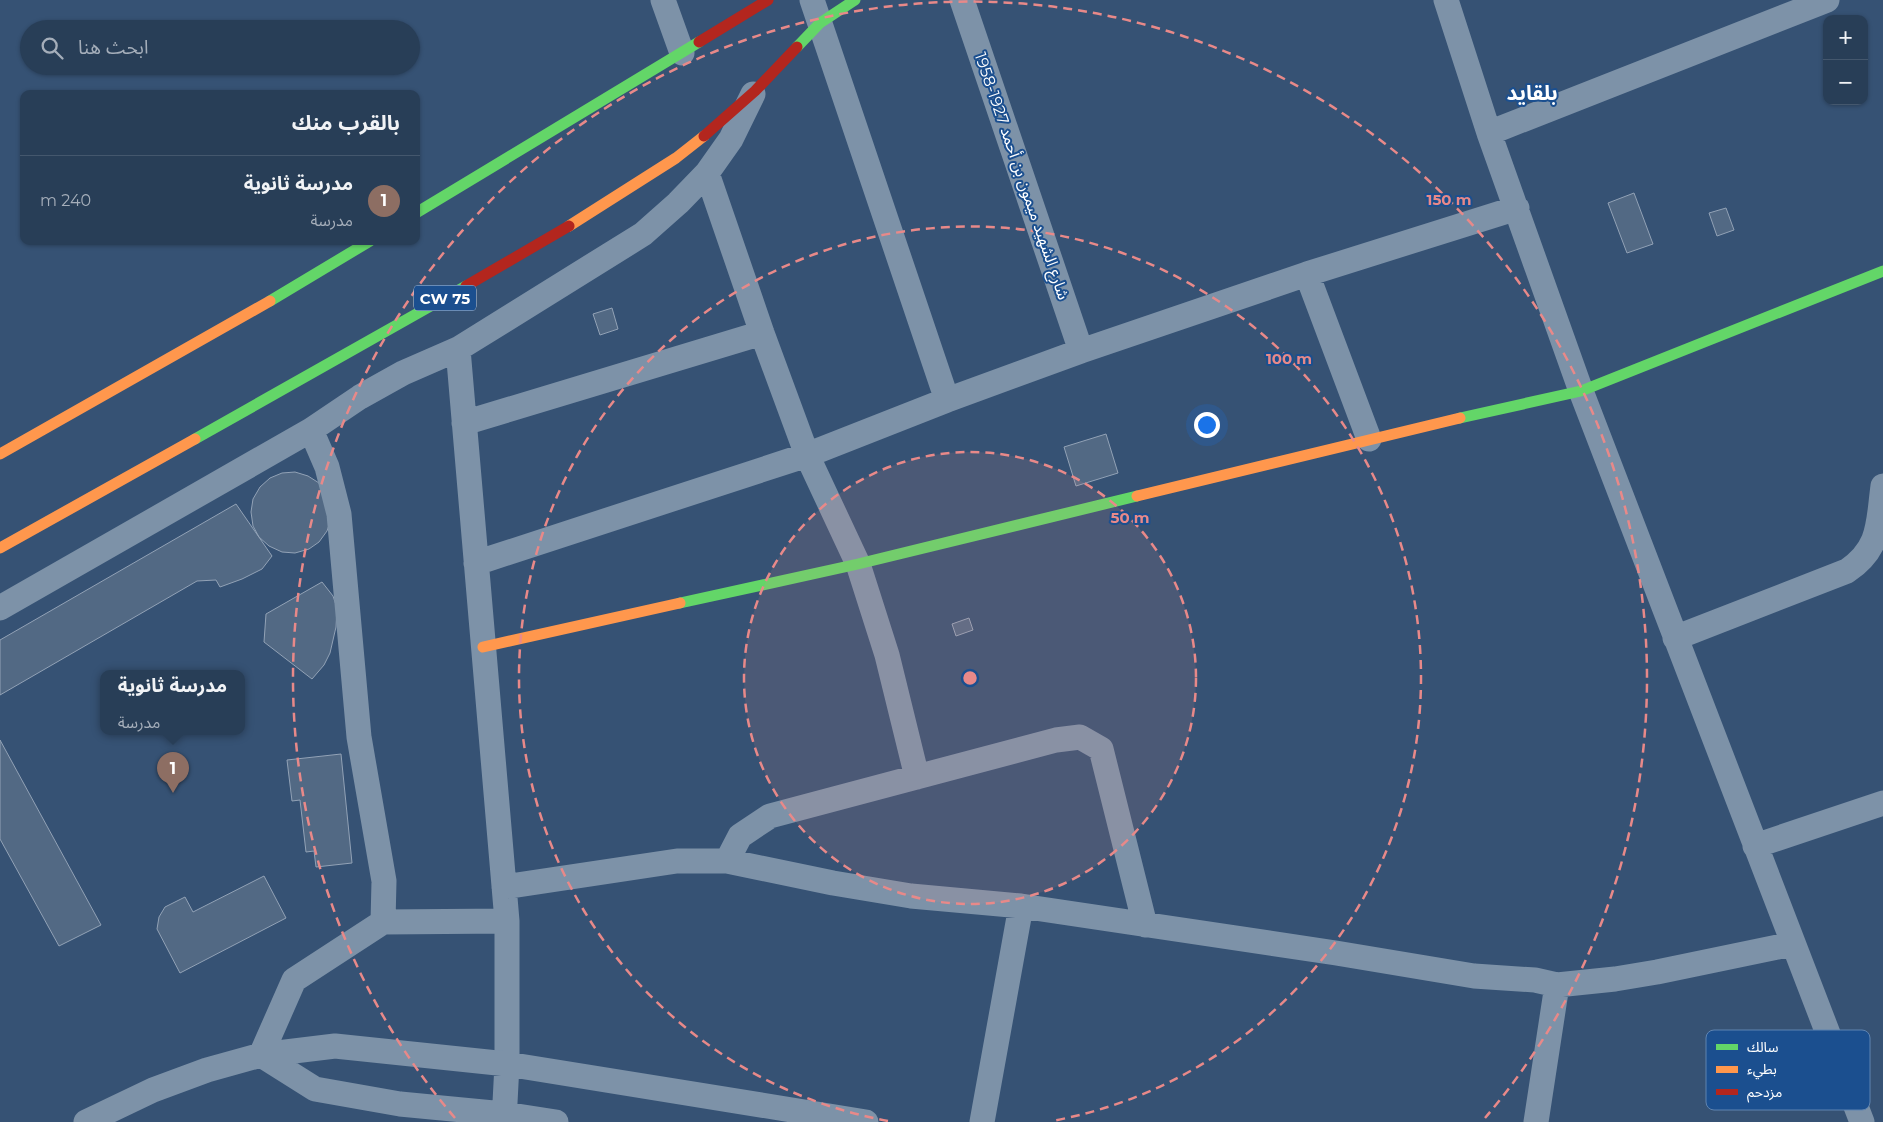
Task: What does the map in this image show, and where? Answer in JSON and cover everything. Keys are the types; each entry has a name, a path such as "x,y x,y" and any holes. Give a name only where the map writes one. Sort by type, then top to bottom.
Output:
{"main road":[{"path":"420,211 768,0"},
{"name":"CW 75","path":"0,548 554,236 676,158 755,91 820,23 855,0"},
{"path":"0,454 298,285 363,245"},
{"path":"483,647 858,564 1369,439 1581,391 1883,271"}],"street":[{"path":"663,0 682,52"},
{"path":"812,0 947,400"},
{"name":"شارع الشهيد ميمون بن أحمد 1927-1958","path":"962,0 1080,351"},
{"path":"1446,0 1489,133 1581,391 1826,1030"},
{"path":"1489,133 1827,0"},
{"path":"0,608 311,430 360,397 403,373 458,349 643,234 678,203 707,173 731,139 755,91"},
{"path":"707,173 807,455 858,564 887,654 917,777"},
{"path":"476,563 807,455 947,400 1080,351 1308,274 1516,208"},
{"path":"1308,274 1369,439"},
{"path":"464,423 762,332"},
{"path":"458,349 507,921 507,1064 504,1118"},
{"path":"311,430 327,467 339,514 359,737 384,881 383,922"},
{"path":"1675,638 1847,571 1859,563 1869,552 1876,538 1883,486"},
{"path":"727,861 740,836 770,816 1056,740 1080,737 1101,749 1145,925"},
{"path":"1755,846 1883,803"},
{"path":"504,887 677,861 727,861 833,883 911,896 1021,906 1336,952 1474,976 1535,980 1556,985 1615,979 1656,972 1792,944"},
{"path":"982,1122 1021,906"},
{"path":"261,1055 294,980 383,922 507,921"},
{"path":"1536,1122 1556,985"},
{"path":"86,1122 153,1090 207,1070 261,1055 335,1046 507,1064 866,1122"},
{"path":"261,1055 315,1089 400,1104 504,1118 556,1122"},
{"path":"1857,1110 1862,1122"}],"building":[{"path":"1634,193 1653,244 1627,253 1608,203"},
{"path":"1726,208 1734,230 1717,236 1709,213"},
{"path":"612,308 618,329 600,335 593,314"},
{"path":"1106,434 1118,473 1076,486 1064,447"},
{"path":"295,472 308,476 319,483 331,519 327,531 319,542 309,549 295,553 282,552 269,546 259,537 253,526 251,512 253,499 260,487 270,478 282,473"},
{"path":"236,504 272,556 262,569 220,587 216,580 197,581 0,695 0,640"},
{"path":"322,582 333,596 337,608 336,627 330,653 324,665 312,679 264,642 266,614"},
{"path":"969,618 973,630 956,636 952,624"},
{"path":"0,740 101,925 59,946 0,839"},
{"path":"341,754 352,863 316,867 314,851 306,852 300,800 292,801 287,760"},
{"path":"264,876 286,918 180,973 157,929 159,917 165,907 185,897 193,912"}],"traffic: fast":[{"path":"797,47 820,23 855,0"},
{"path":"420,211 699,42"},
{"path":"270,301 363,245"},
{"path":"1460,418 1581,391 1883,271"},
{"path":"195,439 466,286"},
{"path":"680,603 858,564 1137,496"}],"traffic: slow":[{"path":"569,226 676,158 704,136"},
{"path":"0,454 270,301"},
{"path":"1137,496 1460,418"},
{"path":"0,548 195,439"},
{"path":"483,647 680,603"}],"traffic: jam":[{"path":"699,42 768,0"},
{"path":"704,136 755,91 797,47"},
{"path":"466,286 569,226"}],"place":[{"name":"مدرسة ثانوية","path":"173,793"}],"district":[{"name":"بلقايد","path":"1532,92"}]}
